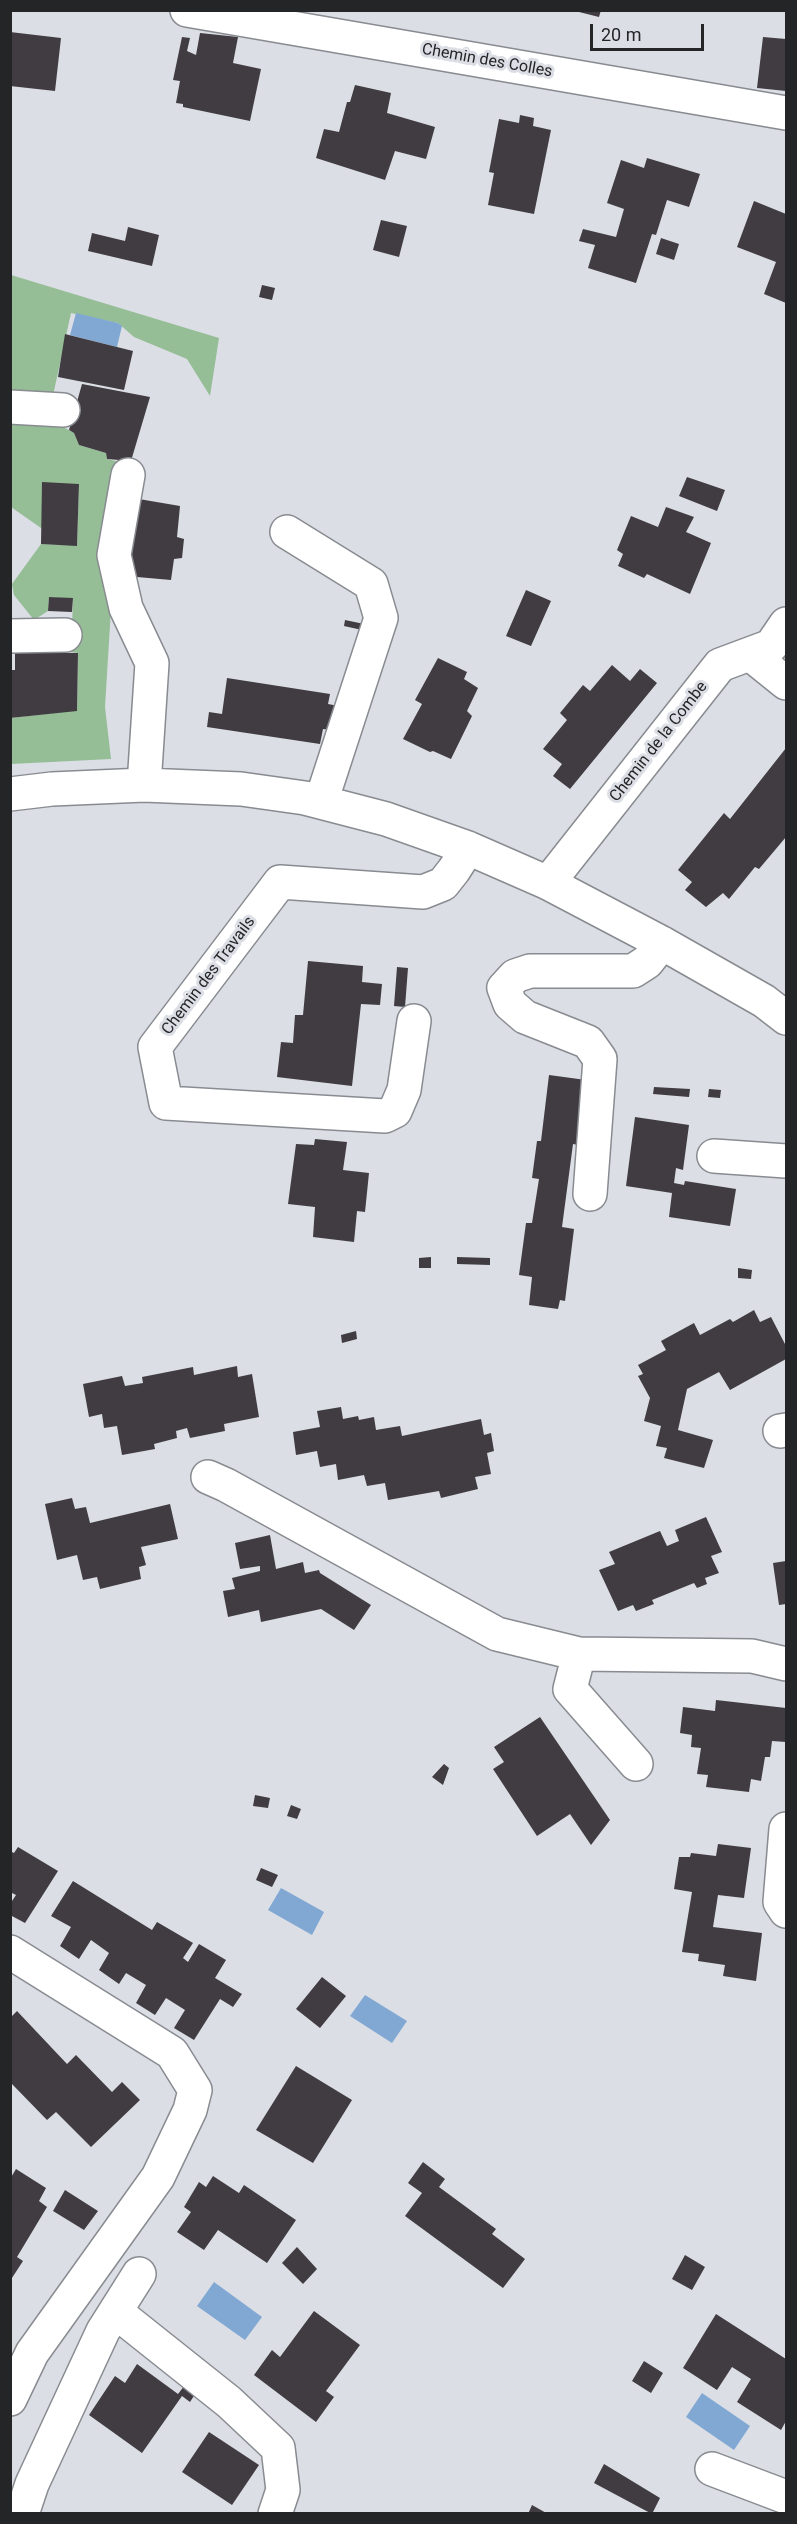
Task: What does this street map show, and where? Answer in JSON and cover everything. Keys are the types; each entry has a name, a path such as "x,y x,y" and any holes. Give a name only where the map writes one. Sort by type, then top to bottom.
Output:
{"street":[{"name":"Chemin des Colles","path":"187,10 362,24 786,113"},
{"path":"10,406 63,410"},
{"path":"128,475 114,555 126,608 152,663 144,785"},
{"path":"287,532 371,584 381,618 321,802"},
{"name":"Chemin de la Combe","path":"548,883 720,665 771,646 786,624"},
{"path":"10,636 65,635"},
{"path":"750,654 786,683"},
{"path":"10,794 52,789 144,785 241,789 321,802 386,819 468,848 548,883 662,943 764,1001 786,1018"},
{"name":"Chemin des Travails","path":"414,1021 404,1090 395,1111 385,1116 166,1103 155,1047 280,882 423,892 443,884 468,848"},
{"path":"590,1194 600,1059 588,1042 525,1017 510,1004 504,988 515,976 530,971 633,971 647,962 662,943"},
{"path":"714,1156 786,1161"},
{"path":"208,1477 497,1634 579,1654 752,1656 786,1664"},
{"path":"579,1654 570,1689 636,1764"},
{"path":"786,1829 780,1902 786,1911"},
{"path":"10,1952 172,2054 195,2090 190,2110 158,2177 32,2353 10,2399"},
{"path":"22,2514 32,2484 103,2331 140,2274"},
{"path":"116,2312 229,2402 278,2448 283,2490 275,2514"},
{"path":"712,2469 786,2497"}],"green space":[{"path":"11,275 219,338 210,396 187,359 134,337 118,323 71,313 52,400 11,390"},
{"path":"11,421 65,428 74,433 79,445 106,453 107,459 120,462 105,707 111,759 11,764 11,718 77,710 78,653 71,652 73,599 49,597 48,611 34,620 14,595 12,584 41,544 77,545 79,485 41,528 11,507"}],"water":[{"path":"76,313 122,326 117,347 70,335"},
{"path":"281,1888 324,1912 312,1935 268,1910"},
{"path":"365,1995 407,2021 392,2043 350,2016"},
{"path":"214,2282 262,2317 245,2340 197,2306"},
{"path":"702,2393 750,2426 734,2450 686,2417"}],"building":[{"path":"571,10 601,10 599,17"},
{"path":"10,32 61,38 55,91 10,86"},
{"path":"200,33 238,37 233,63 261,69 250,121 183,107 183,104 176,103 180,81 173,80 182,37 190,38 187,51 196,55"},
{"path":"763,37 786,39 786,91 757,88"},
{"path":"355,85 391,93 387,113 435,127 426,159 395,151 385,180 316,158 324,129 339,132 347,102 350,102"},
{"path":"520,115 534,118 533,126 551,130 534,214 488,205 494,173 489,172 499,119 519,123"},
{"path":"647,158 700,174 689,207 667,200 656,235 652,234 636,283 588,268 595,245 579,241 583,229 616,237 624,209 607,203 621,160 644,168"},
{"path":"754,201 786,214 786,303 764,294 776,262 737,247"},
{"path":"381,220 407,226 399,257 373,250"},
{"path":"128,227 159,235 152,266 88,251 92,233 125,241"},
{"path":"661,238 679,244 674,260 656,254"},
{"path":"262,285 275,288 272,300 259,297"},
{"path":"65,334 133,351 124,390 58,377"},
{"path":"82,384 150,397 131,461 107,459 106,453 79,445 74,433 69,430"},
{"path":"687,477 725,490 717,511 679,496"},
{"path":"42,482 79,484 77,546 41,544"},
{"path":"133,498 180,506 177,537 184,539 182,558 174,559 171,580 126,576"},
{"path":"666,507 694,517 686,532 711,543 690,594 647,574 644,578 618,566 623,554 617,550 631,516 658,527"},
{"path":"526,590 551,601 531,646 506,636"},
{"path":"49,597 73,598 72,612 48,611"},
{"path":"345,620 364,624 362,630 344,626"},
{"path":"15,652 78,653 77,711 10,718 10,670 15,670"},
{"path":"438,658 467,672 464,679 478,688 467,711 472,716 451,759 403,739 422,704 415,700"},
{"path":"612,665 630,681 640,669 657,683 570,789 553,776 562,764 543,749 567,720 560,713 583,685 590,691"},
{"path":"227,678 330,694 328,704 349,708 345,732 323,729 320,744 207,727 209,712 222,714"},
{"path":"786,748 786,837 759,869 755,867 729,899 723,893 706,907 685,890 692,882 678,870 724,813 730,819"},
{"path":"308,961 363,966 362,982 382,984 380,1005 361,1004 352,1086 277,1077 281,1042 293,1043 295,1015 303,1015"},
{"path":"397,967 408,968 405,1007 394,1006"},
{"path":"549,1075 586,1080 578,1145 573,1144 562,1227 574,1229 565,1301 560,1300 558,1309 529,1305 532,1277 519,1275 526,1223 532,1223 539,1179 532,1178 537,1141 541,1141"},
{"path":"654,1087 690,1089 689,1097 653,1094"},
{"path":"709,1089 721,1090 720,1098 708,1097"},
{"path":"635,1117 689,1125 683,1170 676,1168 674,1183 684,1185 685,1181 736,1189 730,1226 669,1217 672,1193 626,1186"},
{"path":"315,1139 347,1142 343,1170 369,1173 365,1212 357,1211 354,1242 313,1237 315,1207 288,1204 296,1144 314,1145"},
{"path":"431,1257 431,1268 419,1268 419,1258"},
{"path":"457,1257 490,1258 490,1265 457,1264"},
{"path":"738,1268 752,1270 751,1279 738,1278"},
{"path":"754,1310 760,1322 771,1317 786,1346 786,1359 730,1390 719,1372 687,1389 678,1430 713,1440 704,1468 664,1458 667,1448 656,1446 661,1426 644,1421 650,1398 638,1376 643,1374 638,1365 666,1350 661,1341 694,1323 700,1335 730,1319 733,1322"},
{"path":"356,1331 357,1339 342,1343 341,1335"},
{"path":"237,1366 238,1377 252,1374 259,1417 224,1424 225,1431 190,1438 187,1428 176,1431 177,1438 154,1444 155,1449 122,1455 117,1426 104,1428 102,1414 89,1417 83,1384 122,1376 125,1386 143,1383 142,1377 193,1367 194,1375"},
{"path":"341,1407 343,1419 358,1416 359,1420 374,1417 376,1430 400,1426 402,1436 481,1419 484,1435 491,1433 494,1451 487,1453 491,1474 475,1477 478,1489 441,1498 439,1491 388,1500 385,1483 367,1486 364,1475 338,1480 336,1464 320,1467 317,1451 296,1455 293,1432 320,1427 317,1411"},
{"path":"72,1498 75,1509 86,1507 90,1523 170,1504 178,1539 141,1547 146,1565 139,1567 141,1579 100,1589 97,1577 83,1580 77,1555 57,1560 45,1504"},
{"path":"706,1517 722,1552 711,1556 719,1573 705,1578 707,1584 697,1588 694,1583 652,1600 654,1604 636,1611 633,1605 618,1611 599,1570 615,1564 609,1552 660,1531 667,1546 679,1541 675,1530"},
{"path":"270,1535 276,1569 303,1562 305,1573 319,1570 320,1573 371,1605 354,1630 321,1609 261,1622 259,1610 228,1617 223,1591 235,1589 232,1578 260,1571 260,1566 240,1569 235,1543"},
{"path":"786,1561 786,1604 779,1605 773,1563"},
{"path":"716,1700 786,1708 786,1742 772,1741 770,1757 765,1757 761,1781 751,1779 749,1792 706,1787 708,1775 697,1774 701,1748 691,1747 692,1735 680,1733 683,1707 715,1711"},
{"path":"540,1717 610,1820 591,1845 570,1814 537,1836 493,1769 504,1762 494,1747"},
{"path":"444,1764 449,1768 443,1785 432,1777"},
{"path":"255,1795 270,1798 268,1808 253,1806"},
{"path":"291,1805 301,1809 297,1819 287,1816"},
{"path":"718,1844 751,1848 744,1898 718,1895 713,1927 762,1933 756,1981 723,1976 725,1965 698,1961 699,1954 682,1952 692,1892 674,1889 679,1857 690,1857 691,1853 716,1856"},
{"path":"18,1847 58,1871 25,1923 10,1915 10,1904 16,1895 10,1892 10,1851 14,1853"},
{"path":"261,1868 278,1875 272,1887 256,1880"},
{"path":"73,1881 152,1930 157,1922 193,1943 183,1958 188,1962 199,1944 226,1960 215,1978 242,1994 233,2007 220,1999 194,2040 174,2028 185,2010 166,1998 155,2015 136,2003 146,1985 126,1973 119,1984 99,1970 109,1953 91,1940 79,1959 60,1946 71,1927 51,1916"},
{"path":"322,1977 346,1996 320,2028 296,2009"},
{"path":"17,2011 67,2064 76,2055 112,2092 122,2082 140,2100 91,2147 56,2112 47,2120 12,2084 10,2086 10,2018"},
{"path":"296,2066 352,2100 313,2163 256,2130"},
{"path":"423,2162 445,2179 439,2187 496,2229 492,2234 525,2259 503,2288 405,2216 422,2193 408,2183"},
{"path":"16,2169 46,2188 39,2201 47,2207 17,2257 23,2261 10,2281 10,2179"},
{"path":"213,2176 239,2193 244,2185 296,2220 267,2263 218,2230 204,2250 177,2232 191,2212 184,2207 199,2182 206,2187"},
{"path":"65,2190 98,2211 84,2230 53,2211"},
{"path":"297,2247 317,2269 303,2284 282,2263"},
{"path":"685,2255 705,2267 692,2290 672,2279"},
{"path":"314,2311 360,2345 326,2391 334,2397 316,2422 254,2375 272,2350 280,2357"},
{"path":"716,2314 786,2359 786,2421 781,2430 737,2402 751,2379 732,2367 717,2390 683,2368"},
{"path":"644,2361 663,2373 651,2393 632,2381"},
{"path":"137,2364 178,2394 188,2381 199,2388 190,2402 182,2396 142,2453 89,2415 115,2376 125,2383"},
{"path":"209,2432 259,2465 232,2505 182,2472"},
{"path":"604,2464 660,2498 652,2514 594,2483"},
{"path":"532,2505 548,2514 528,2514"}]}
